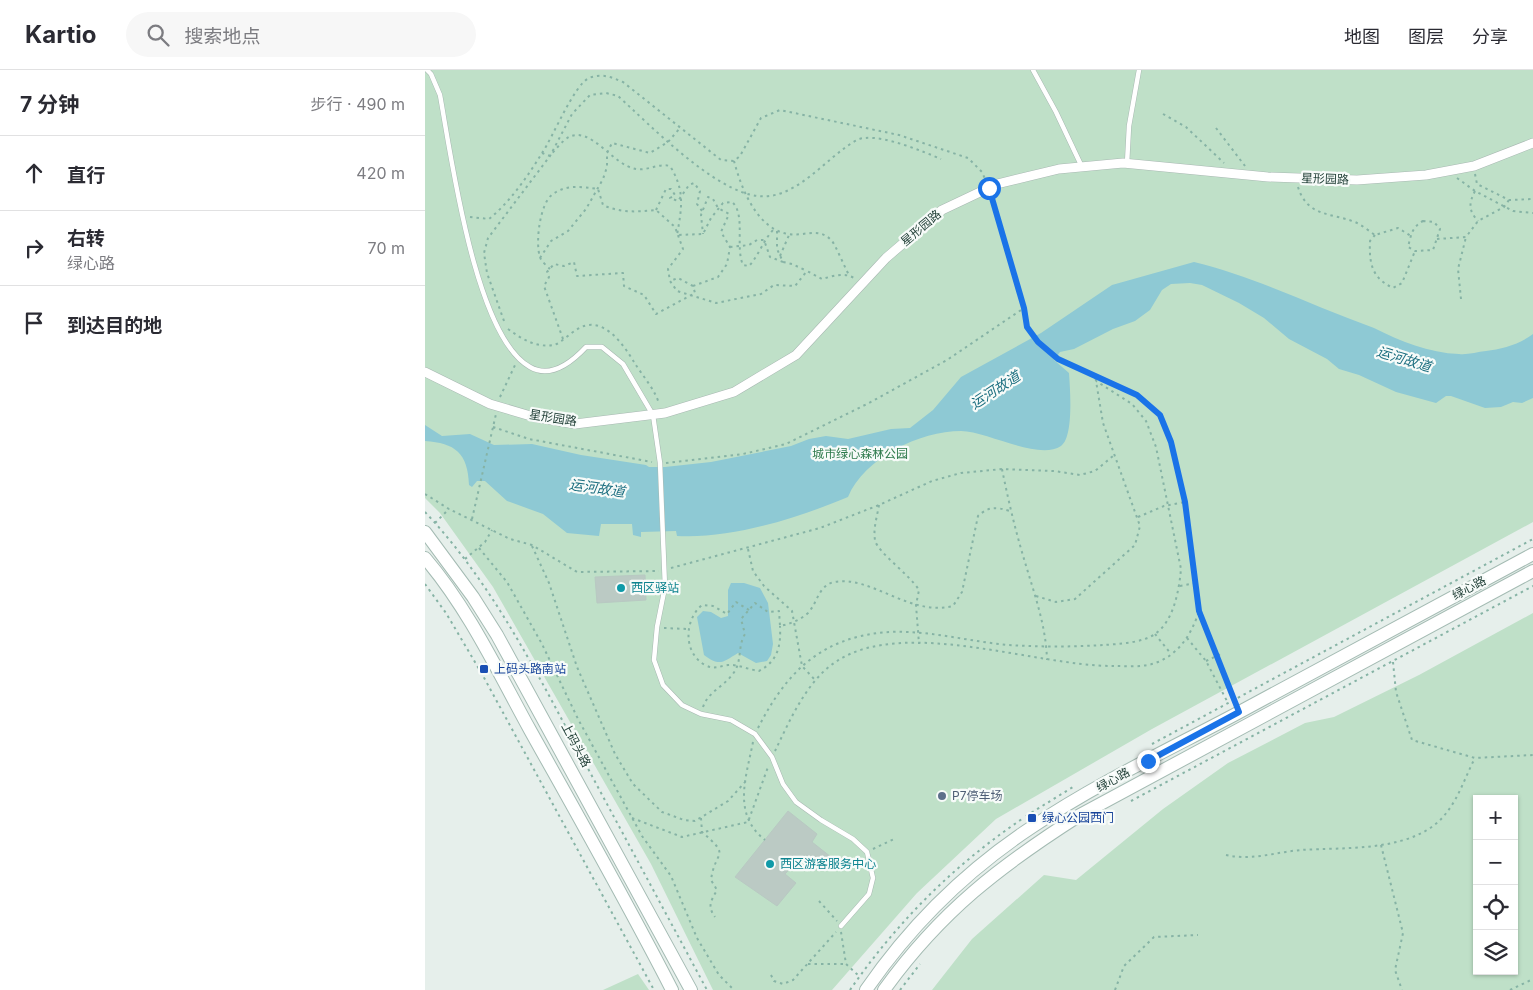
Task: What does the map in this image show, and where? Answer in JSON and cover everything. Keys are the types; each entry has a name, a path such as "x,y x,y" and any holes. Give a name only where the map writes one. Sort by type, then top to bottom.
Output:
{"main road":[{"name":"上码头路","path":"425,532 473,597 506,652 691,990"},
{"name":"绿心路","path":"866,990 886,960 929,912 965,878 997,852 1041,821 1236,713 1533,554"},
{"path":"425,558 461,610 631,910 672,990"},
{"name":"绿心路","path":"884,990 927,936 964,898 1000,868 1080,814 1533,571"},
{"path":"461,610 463,600 473,597"}],"street":[{"name":"星形园路","path":"425,372 451,387 498,407 534,417 575,424 653,415 734,392 796,355 886,258 942,210 989,188 1059,169 1127,164 1295,178 1357,180 1426,175 1474,166 1533,142"}],"lane":[{"path":"427,70 440,95 468,244 500,333 518,359 531,368 554,370 565,366 586,347 602,347 623,364 653,415 660,463 665,587 657,627 654,660 663,685 682,705 701,714 731,720 755,734 772,757 783,784 796,802 853,839 867,852 873,878 869,894 841,926"},
{"path":"1033,70 1056,112 1082,167"},
{"path":"1127,164 1129,126 1139,70"}],"path":[{"path":"461,213 475,219 489,219 500,210 542,154 572,98 588,78 605,75 623,82 721,160 734,161 740,156 761,118 780,110 899,135 968,158 982,172 989,188 1024,308 1027,327 1038,342 1058,359 1137,395 1160,415 1171,442 1185,502 1199,611 1236,713"},
{"path":"549,156 572,114 590,96 606,93 617,96 668,142 730,187 757,196 774,196 791,189 845,148 865,138 877,138 941,159"},
{"path":"1163,114 1187,126 1235,174"},
{"path":"540,258 551,241 568,231 586,209 598,189 607,167 607,153 612,143 650,152 668,142 679,128"},
{"path":"1217,128 1247,168 1260,176"},
{"path":"653,415 659,403 629,354 611,332 597,325 583,325 555,345 524,341 505,327 487,273 484,253 488,238 498,222 549,156 568,137 580,134 593,139 622,164 636,169 648,169 662,164 670,166 677,177 682,195 677,234"},
{"path":"542,154 549,156"},
{"path":"734,161 739,181 762,221 773,230 789,234 821,233 833,241 840,260 849,275 863,283"},
{"path":"1474,166 1477,184 1509,200 1533,199"},
{"path":"1448,171 1475,191 1504,207 1513,211 1533,213"},
{"path":"1295,178 1301,195 1308,206 1321,214 1356,222 1375,235"},
{"path":"656,210 666,189 671,189 675,194 670,198 678,201 689,185 694,183 700,191 697,204 702,212"},
{"path":"550,269 540,258 540,221 545,202 553,194 575,186 598,189"},
{"path":"598,189 603,205 613,210 635,212 656,210 675,227 683,249 668,269 670,281 677,291 716,303 761,294 774,285 795,286 807,271"},
{"path":"1475,191 1469,202 1470,210 1478,221"},
{"path":"670,281 677,278 693,286 719,277 727,264 730,247 721,232 729,214 718,208 713,199 708,197 700,222 703,234"},
{"path":"1461,299 1458,269 1466,237 1478,221 1504,207 1509,200"},
{"path":"703,234 718,208 723,203 732,202 738,207 738,247 743,265 749,266 757,257 764,240 773,230"},
{"path":"1423,221 1434,222 1440,229 1437,239 1433,250 1415,250 1409,247 1415,225 1423,221"},
{"path":"1411,236 1398,228 1375,235 1370,241 1369,251 1375,276 1380,282 1393,288 1402,283 1415,250"},
{"path":"777,231 777,249 783,262"},
{"path":"677,234 703,234"},
{"path":"780,256 789,234"},
{"path":"1437,239 1466,237"},
{"path":"730,247 749,245 757,240 764,240"},
{"path":"764,240 770,257 793,264 822,279 837,275 849,275"},
{"path":"563,339 544,286 549,278 547,272 555,264 564,266 574,262 577,276 623,273 624,286 644,295 656,314 695,293 693,286"},
{"path":"493,427 529,440 581,451 660,463 743,454 786,444 869,403 947,360 1024,308"},
{"path":"472,520 501,392 518,359"},
{"path":"1036,596 1056,602 1075,599 1135,545 1140,526 1138,517 1113,456 1103,423 1095,375"},
{"path":"765,840 748,822 743,808 755,734 768,708 786,680 816,655 861,636 884,632 918,632 1009,645 1047,646 1115,644 1138,640 1155,634 1173,609 1181,569 1170,505 1157,447 1146,422 1132,404 1096,381"},
{"path":"425,494 449,509 492,530 532,545 577,572 645,572 664,570 748,549 820,528 879,505 932,481 961,473 1002,469 1054,471 1080,475 1095,471 1113,456"},
{"path":"1002,469 1010,511 1036,596 1047,646 1047,660"},
{"path":"1138,517 1170,505 1185,502"},
{"path":"879,505 875,541 879,550 912,579 919,590 916,605 919,644"},
{"path":"780,626 796,621 808,612 821,589 833,582 846,581 865,586 916,605 941,609 953,606 962,592 978,516 987,508 1010,511"},
{"path":"435,523 449,509"},
{"name":"上码头路","path":"425,512 465,559 490,595 559,714 707,990"},
{"path":"465,559 479,548 492,530"},
{"path":"532,545 555,600 577,667 615,754 633,784 663,812 684,820 695,821 727,801 746,781"},
{"path":"479,548 507,582 538,636 579,719 642,836 671,876 697,938 719,975 733,990"},
{"path":"748,549 753,571 764,586 792,611 796,621 802,666 816,680"},
{"path":"1179,586 1196,583"},
{"path":"425,584 446,613 482,674 654,990"},
{"path":"1131,801 1533,586"},
{"path":"701,714 706,698 732,676 737,667 741,641 745,634 741,619 749,610 755,603 768,612 779,611 780,626 781,644 769,666 759,672 737,667 729,665 719,669 706,666 698,659 689,642 688,629 695,610 702,605 713,606 727,614 736,602 749,610"},
{"path":"748,822 772,757 794,712 816,680 836,661 854,652 881,644 944,644 1096,666 1140,666 1157,663 1171,655 1194,629 1199,611"},
{"path":"657,627 688,629"},
{"path":"1155,634 1171,655"},
{"path":"1187,638 1205,661 1236,713"},
{"path":"1205,661 1223,653"},
{"path":"1393,662 1395,692 1412,740 1475,758 1533,755"},
{"path":"1226,855 1247,857 1298,850 1381,845 1420,835 1447,813 1475,758"},
{"path":"632,818 682,837 748,822"},
{"path":"701,818 702,832 718,845 720,853 711,880 717,890 709,903 710,910 715,917"},
{"path":"867,852 894,840"},
{"path":"1381,845 1403,933 1395,970 1403,990"},
{"path":"819,901 841,926 846,964"},
{"path":"771,975 774,981 783,984 793,980 841,926"},
{"path":"1115,990 1124,966 1154,937 1198,935"},
{"path":"900,990 922,961"},
{"path":"809,964 846,964 860,976"},
{"path":"1510,990 1533,979"}],"green space":[{"name":"城市绿心森林公园","path":"425,70 1533,70 1533,522 1152,729 996,819 917,893 832,990 713,990 651,864 493,587 440,513 425,498"},
{"path":"1533,613 1533,990 932,990 972,939 1044,875 1076,880 1163,809 1228,763 1305,723 1334,717 1419,675"},
{"path":"638,974 649,990 603,990"}],"water":[{"name":"运河故道","path":"1194,262 1262,284 1374,328 1404,342 1426,349 1469,354 1517,343 1533,334 1533,398 1522,403 1513,402 1501,407 1485,408 1451,396 1446,396 1436,403 1396,392 1359,375 1339,369 1327,359 1289,339 1264,318 1239,303 1202,285 1190,283 1171,284 1162,290 1150,310 1135,321 1113,329 1074,349 1060,352 1054,360 1069,373 1070,400 1070,423 1065,441 1061,446 1051,450 1039,450 972,432 961,431 928,436 895,449 880,459 856,483 848,497 808,512 742,531 698,536 677,536 676,531 641,532 641,537 633,535 632,524 601,524 599,536 567,533 543,514 507,501 485,481 477,481 472,487 469,485 466,465 458,452 444,444 425,441 425,425 442,436 470,434 494,445 532,444 649,467 665,467 711,462 791,446 809,439 826,436 848,439 891,429 910,428 933,410 961,377 1041,333 1112,285"},
{"path":"731,583 744,583 760,588 768,603 773,644 771,655 767,661 756,663 738,653 725,661 718,662 704,655 697,617 703,611 711,612 721,618 728,616 728,590"}],"building":[{"name":"西区驿站","path":"645,575 646,600 597,603 595,577"},
{"name":"西区游客服务中心","path":"788,811 817,834 812,842 831,857 817,870 800,858 785,874 796,883 777,906 735,877"}],"place":[{"name":"西区驿站","path":"621,588"},
{"name":"上码头路南站","path":"484,669"},
{"name":"P7停车场","path":"942,796"},
{"name":"绿心公园西门","path":"1032,818"},
{"name":"西区游客服务中心","path":"770,864"}],"route":[{"path":"989,188 1024,308 1027,327 1038,342 1058,359 1137,395 1160,415 1171,442 1185,502 1199,611 1215,656 1239,712 1148,761"}]}
